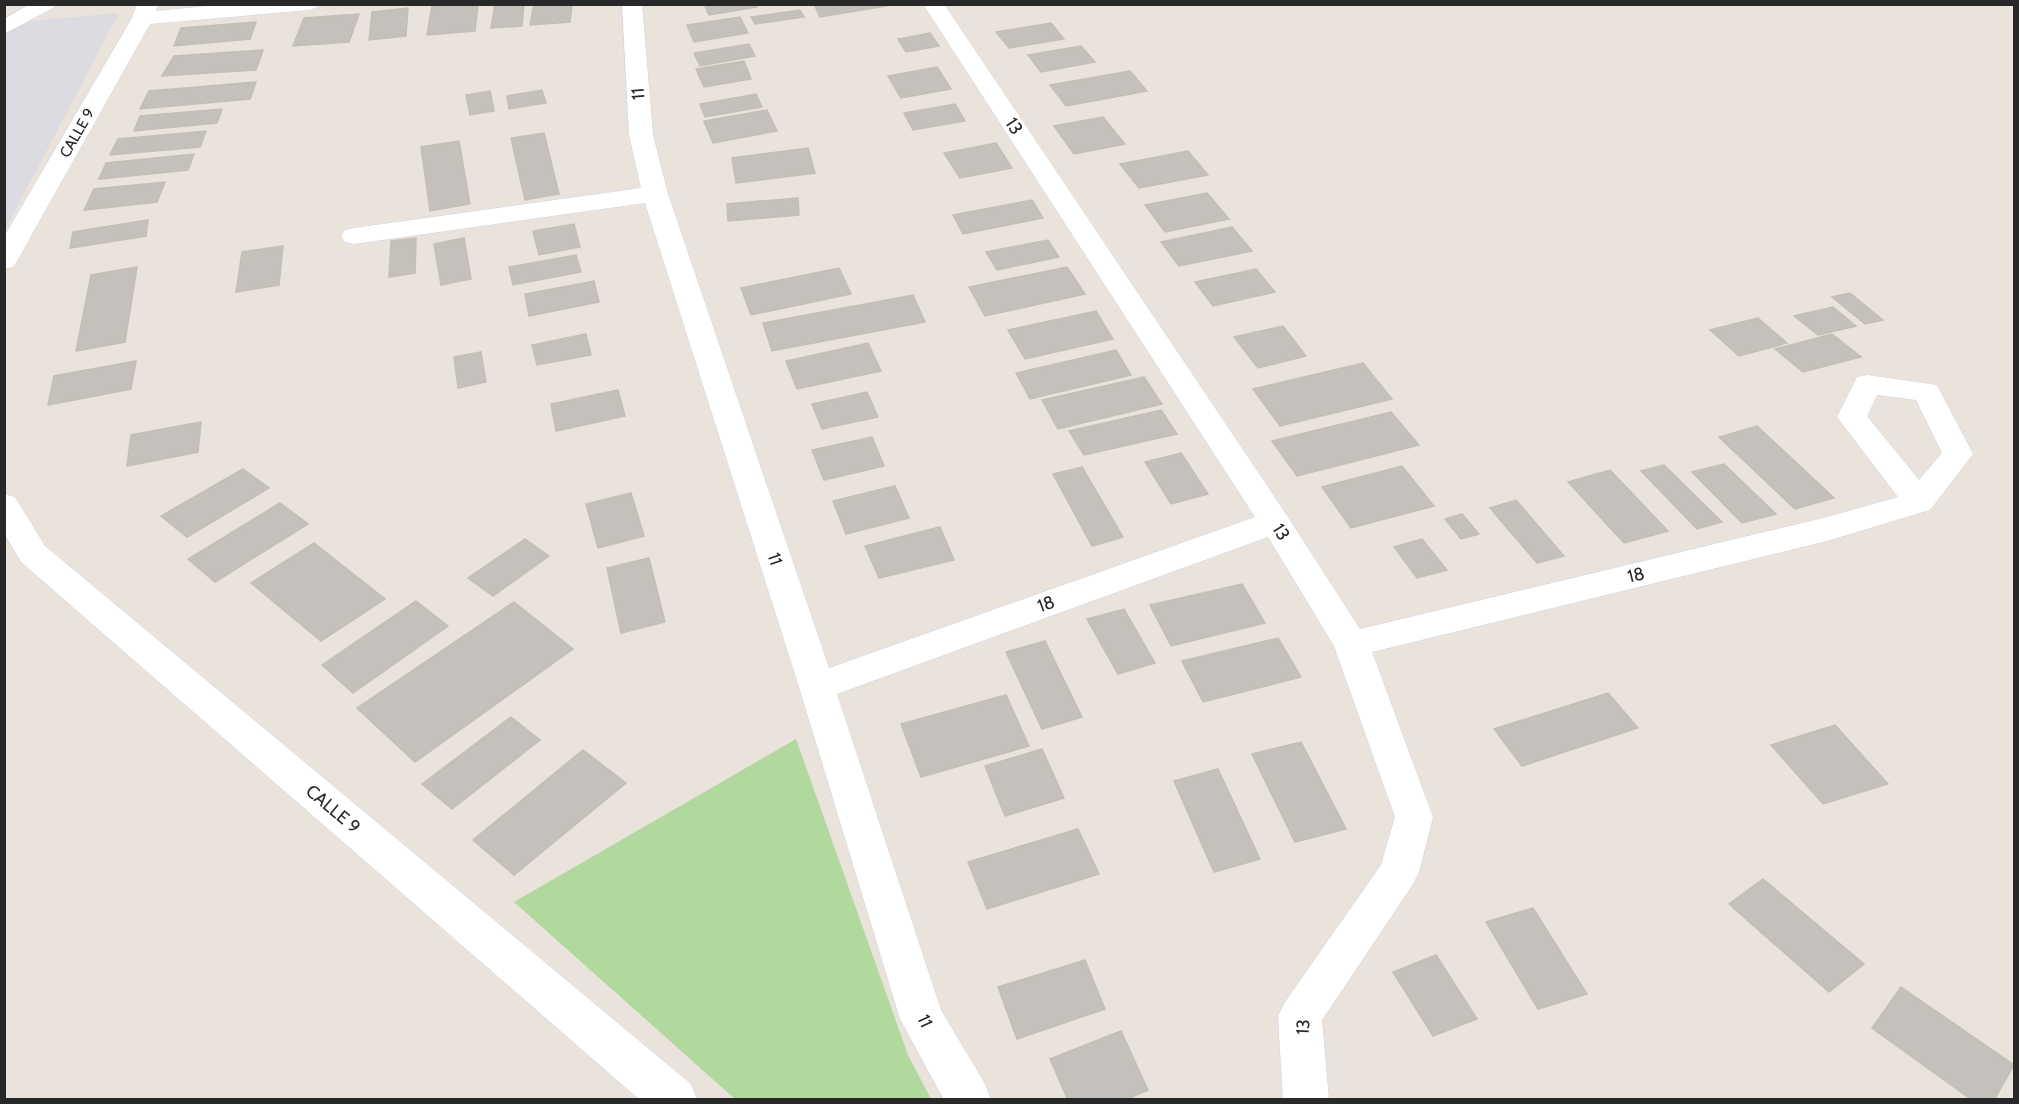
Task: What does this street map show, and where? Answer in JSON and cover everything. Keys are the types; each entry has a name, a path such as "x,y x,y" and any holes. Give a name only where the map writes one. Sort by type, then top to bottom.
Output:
{"street":[{"path":"4,28 46,4"},
{"path":"146,11 309,4"},
{"name":"11","path":"632,4 641,135 655,194 817,687 922,1019 969,1100"},
{"name":"13","path":"933,4 1275,522 1352,644 1414,817 1399,872 1300,1016 1306,1100"},
{"name":"CALLE 9","path":"4,261 146,11"},
{"path":"354,236 655,194"},
{"name":"18","path":"1352,644 1827,529 1919,502"},
{"name":"CALLE 9","path":"4,505 33,554 675,1100"},
{"name":"18","path":"817,687 1275,522"}],"shaded area":[{"path":"119,13 5,230 5,23"}],"green space":[{"path":"796,739 908,1055 931,1099 735,1099 514,902"}],"building":[{"path":"478,4 475,31 427,35 432,6"},
{"path":"495,4 524,4 522,26 491,28"},
{"path":"534,4 572,4 570,22 530,25"},
{"path":"704,4 755,4 757,7 709,15"},
{"path":"814,4 898,4 820,17"},
{"path":"408,8 406,36 369,40 372,12"},
{"path":"800,10 804,17 755,24 751,17"},
{"path":"359,14 349,42 293,46 304,18"},
{"path":"740,17 748,33 694,42 687,25"},
{"path":"256,22 250,39 174,46 181,28"},
{"path":"1051,23 1064,39 1009,48 996,32"},
{"path":"930,33 939,46 906,52 898,39"},
{"path":"749,44 755,56 700,66 694,53"},
{"path":"1081,46 1095,62 1041,72 1028,55"},
{"path":"263,50 256,70 162,76 174,56"},
{"path":"744,61 751,79 704,87 696,69"},
{"path":"937,67 951,89 901,98 888,76"},
{"path":"1130,71 1147,91 1066,106 1050,85"},
{"path":"256,82 250,99 140,109 149,91"},
{"path":"542,90 546,103 509,109 507,96"},
{"path":"490,91 494,111 470,115 466,95"},
{"path":"756,94 762,107 705,117 700,104"},
{"path":"955,104 965,121 913,130 904,113"},
{"path":"222,109 217,123 134,131 140,116"},
{"path":"767,110 777,131 713,143 704,121"},
{"path":"1103,117 1125,144 1074,154 1054,126"},
{"path":"206,131 200,147 110,155 118,139"},
{"path":"544,133 559,194 525,200 511,138"},
{"path":"459,141 470,204 430,211 421,147"},
{"path":"996,143 1012,168 960,178 944,153"},
{"path":"808,148 815,173 736,183 732,158"},
{"path":"1188,151 1208,175 1139,188 1120,164"},
{"path":"194,154 188,170 99,179 106,163"},
{"path":"165,182 157,202 84,210 94,189"},
{"path":"1207,193 1229,219 1165,232 1145,205"},
{"path":"798,198 799,215 728,221 727,204"},
{"path":"1032,200 1043,218 963,234 953,215"},
{"path":"148,220 146,236 70,248 73,232"},
{"path":"574,224 580,247 539,255 533,231"},
{"path":"1232,227 1252,251 1179,266 1161,242"},
{"path":"416,238 415,273 389,277 391,241"},
{"path":"464,238 471,279 441,285 434,244"},
{"path":"1048,240 1059,257 997,270 986,252"},
{"path":"283,246 279,285 236,292 242,252"},
{"path":"576,255 581,272 513,285 509,267"},
{"path":"137,267 125,342 76,351 91,275"},
{"path":"1067,267 1085,294 985,316 969,287"},
{"path":"839,268 851,294 751,315 741,288"},
{"path":"1256,269 1275,292 1213,306 1195,282"},
{"path":"594,281 599,302 529,316 525,294"},
{"path":"1850,293 1883,320 1865,324 1832,297"},
{"path":"913,295 925,322 772,351 763,323"},
{"path":"1833,307 1856,326 1818,335 1794,316"},
{"path":"1096,311 1113,339 1025,359 1008,330"},
{"path":"1758,318 1787,343 1739,356 1710,330"},
{"path":"1283,326 1306,356 1258,368 1234,337"},
{"path":"586,334 591,355 537,365 532,345"},
{"path":"1832,334 1861,357 1803,372 1775,349"},
{"path":"868,343 881,371 797,389 786,361"},
{"path":"1116,350 1131,375 1030,399 1016,373"},
{"path":"481,352 486,382 458,388 454,357"},
{"path":"136,361 131,389 48,405 54,376"},
{"path":"1363,363 1392,399 1280,426 1253,389"},
{"path":"1144,377 1162,404 1058,429 1042,400"},
{"path":"618,390 625,416 556,431 551,404"},
{"path":"867,392 878,417 822,429 812,404"},
{"path":"1161,410 1177,434 1084,455 1069,431"},
{"path":"1391,412 1419,445 1297,476 1272,441"},
{"path":"201,422 198,452 127,466 131,435"},
{"path":"1757,426 1834,498 1795,509 1719,437"},
{"path":"872,437 884,466 824,480 812,450"},
{"path":"1181,453 1208,494 1171,504 1145,462"},
{"path":"1724,464 1776,514 1742,523 1692,472"},
{"path":"1664,465 1722,522 1697,529 1641,471"},
{"path":"1402,466 1434,506 1351,528 1322,487"},
{"path":"1082,467 1123,537 1092,546 1053,474"},
{"path":"243,469 269,488 187,537 161,516"},
{"path":"1610,470 1668,531 1624,543 1568,482"},
{"path":"895,486 909,518 846,534 833,501"},
{"path":"631,493 644,536 598,548 586,504"},
{"path":"1516,500 1564,556 1537,563 1490,508"},
{"path":"280,503 308,524 215,582 188,559"},
{"path":"1462,514 1479,534 1461,539 1445,519"},
{"path":"940,527 954,560 879,578 865,546"},
{"path":"525,539 549,556 493,596 468,578"},
{"path":"1422,539 1447,570 1417,578 1394,547"},
{"path":"314,543 385,599 321,641 251,583"},
{"path":"649,558 665,622 621,633 607,568"},
{"path":"1242,584 1265,623 1171,646 1150,605"},
{"path":"416,601 448,626 353,693 322,665"},
{"path":"514,602 573,649 415,762 357,708"},
{"path":"1124,609 1155,663 1118,674 1087,619"},
{"path":"1278,638 1301,677 1203,702 1182,661"},
{"path":"1045,641 1082,717 1042,729 1006,652"},
{"path":"1608,693 1638,728 1522,766 1494,729"},
{"path":"1006,695 1029,746 921,777 901,724"},
{"path":"511,717 540,740 452,809 422,784"},
{"path":"1835,725 1888,784 1823,804 1771,745"},
{"path":"1301,742 1346,829 1295,842 1252,754"},
{"path":"1042,749 1064,798 1005,816 985,766"},
{"path":"583,750 626,783 514,875 473,840"},
{"path":"1218,769 1260,859 1214,872 1174,781"},
{"path":"1078,829 1099,874 987,909 968,862"},
{"path":"1763,879 1864,964 1829,992 1729,904"},
{"path":"1533,908 1587,994 1538,1009 1486,922"},
{"path":"1436,955 1477,1019 1433,1036 1393,972"},
{"path":"1085,960 1105,1009 1017,1039 998,987"},
{"path":"1901,987 2014,1065 1994,1100 1972,1100 1872,1028"},
{"path":"1121,1031 1148,1090 1125,1100 1068,1100 1050,1059"}]}
